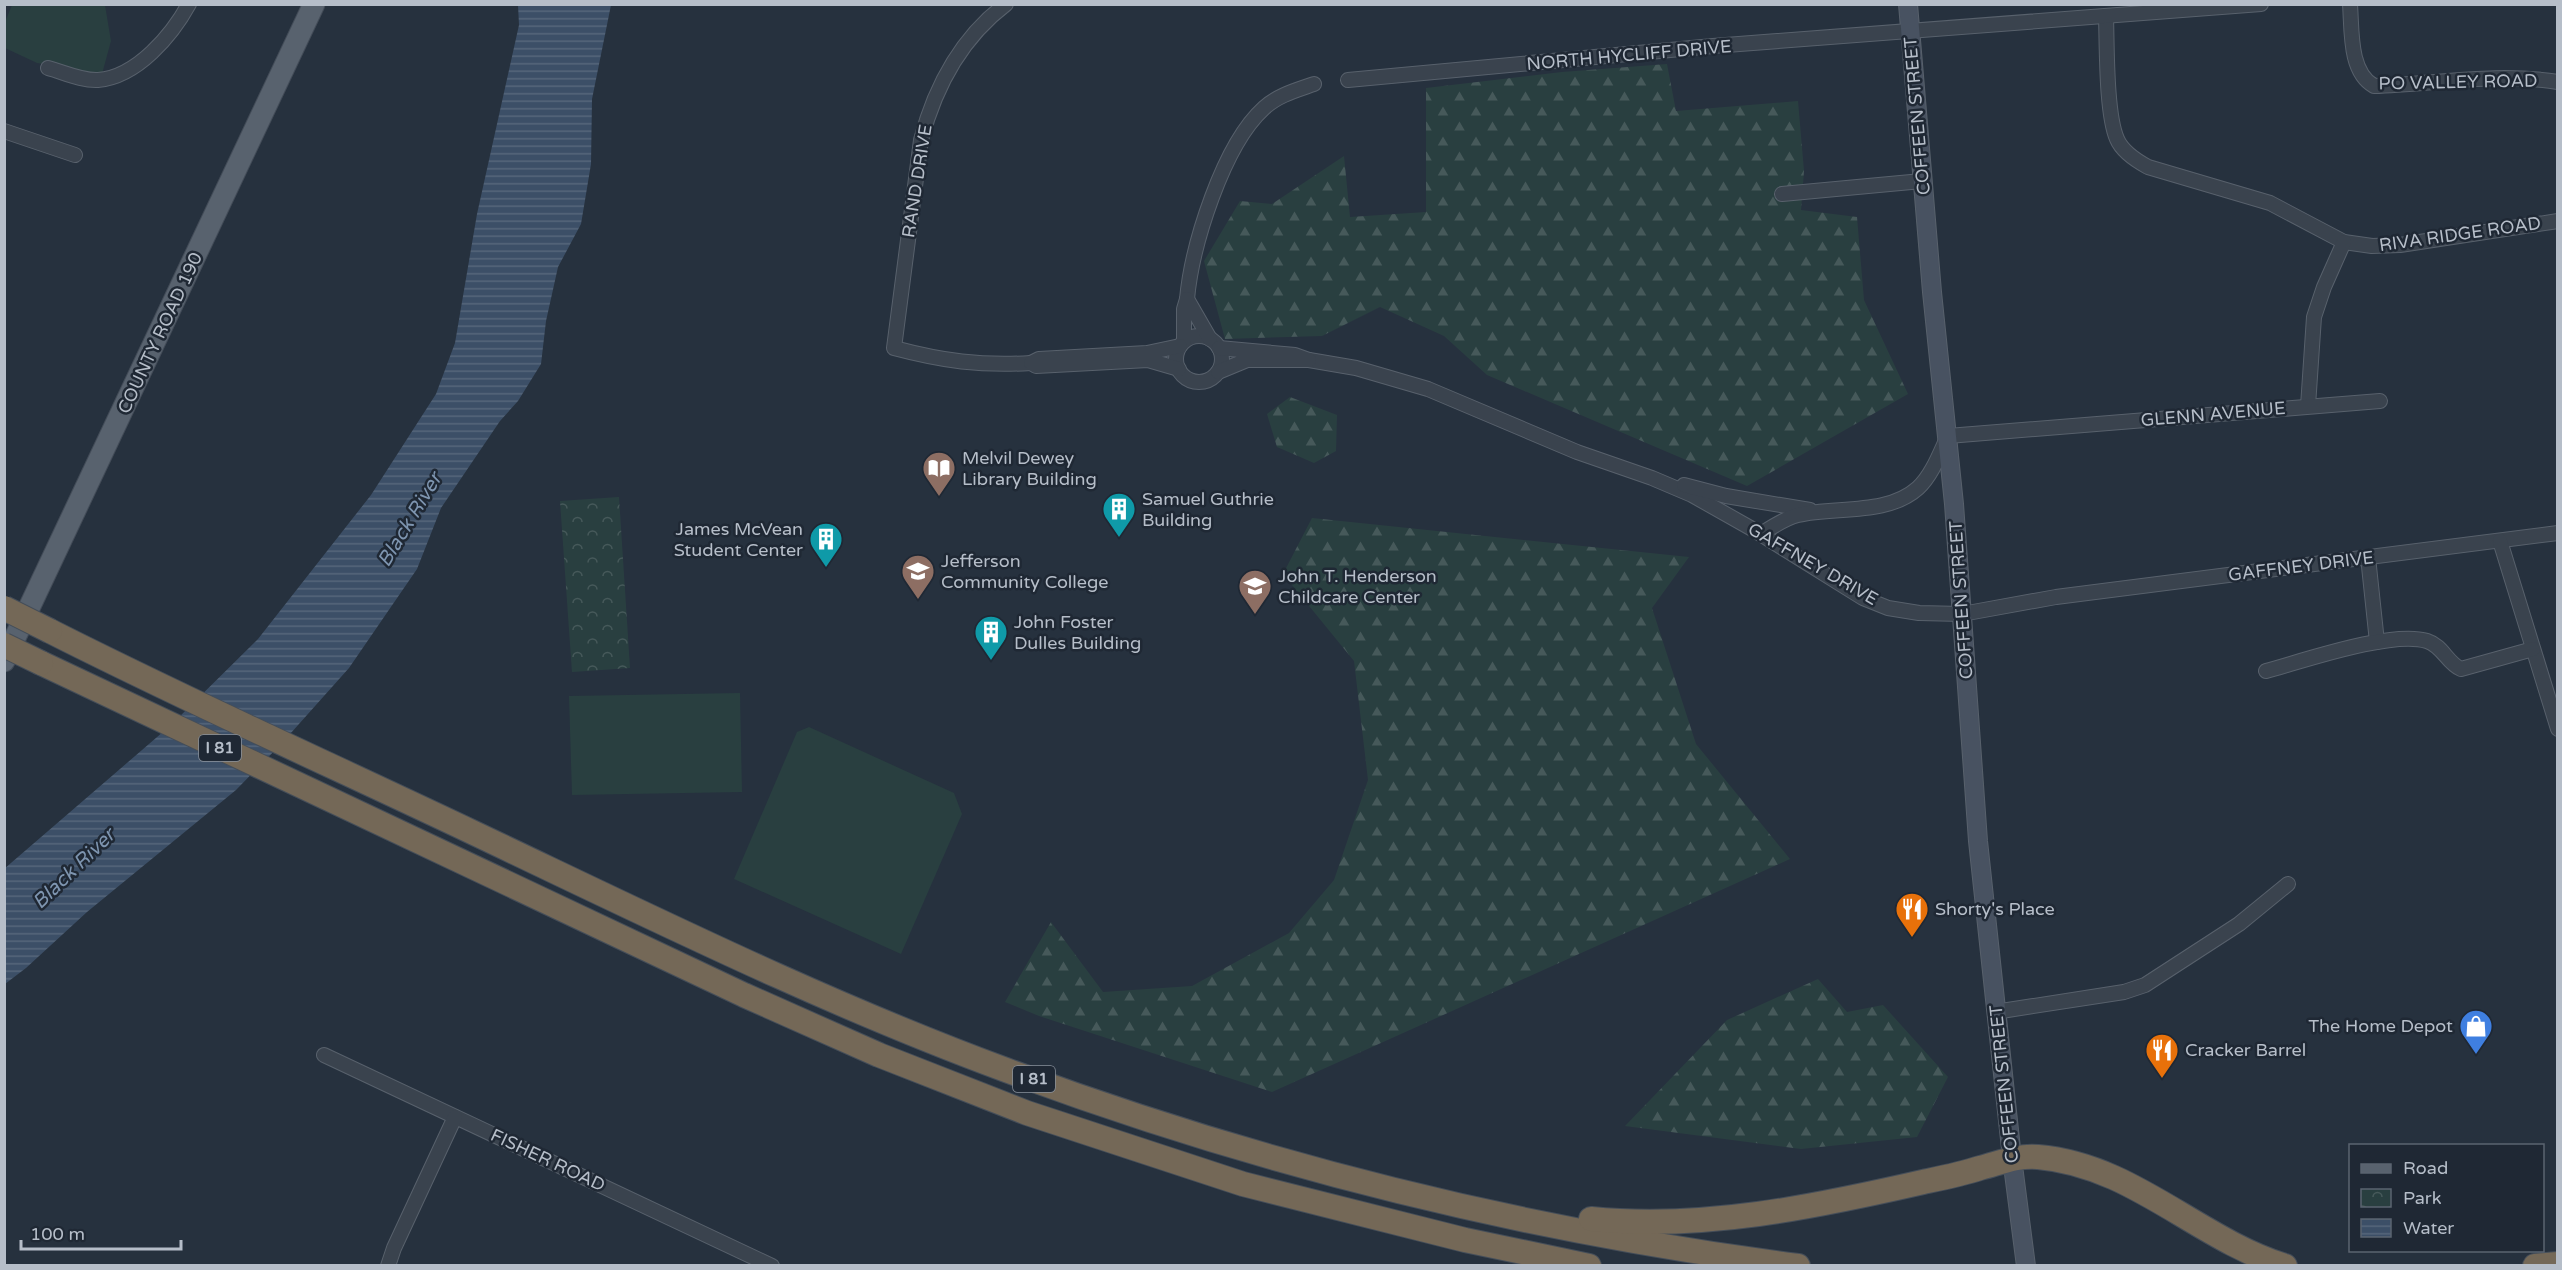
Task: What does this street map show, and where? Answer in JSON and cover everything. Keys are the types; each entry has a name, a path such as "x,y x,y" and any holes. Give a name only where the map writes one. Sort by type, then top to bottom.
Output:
{"highway":[{"name":"I 81","path":"4,608 168,689 829,999 1006,1070 1196,1134 1307,1168 1479,1211 1694,1252 1798,1266"},
{"name":"I 81","path":"4,645 744,995 879,1055 1027,1113 1169,1161 1274,1193 1444,1236 1560,1262 1589,1266"},
{"path":"1479,1211 1611,1221 1706,1221 1795,1209 1924,1182 2012,1158 2035,1156 2076,1162 2104,1172 2137,1188 2218,1236 2285,1266"},
{"path":"2535,1266 2558,1264"}],"main road":[{"name":"COUNTY ROAD 190","path":"4,661 314,4"},
{"name":"COFFEEN STREET","path":"1908,4 1922,181 1948,436 1978,841 1995,1012 2026,1266"}],"street":[{"path":"48,68 81,78 98,80 117,75 144,60 161,46 179,24 189,4"},
{"name":"RAND DRIVE","path":"1006,4 972,36 949,69 930,109 921,140 894,348 964,363 986,365 1031,363"},
{"name":"NORTH HYCLIFF DRIVE","path":"1348,80 1713,46 2260,4"},
{"name":"PO VALLEY ROAD","path":"2350,4 2353,43 2359,72 2366,82 2374,86 2504,77 2530,77 2558,82"},
{"name":"RIVA RIDGE ROAD","path":"2106,17 2110,98 2116,137 2139,162 2148,167 2270,203 2344,242 2372,246 2400,245 2558,221"},
{"path":"1187,298 1215,343 1222,361 1218,372 1209,380 1197,382 1185,377 1176,360 1182,344 1184,309 1191,262 1226,162 1239,137 1265,107 1283,95 1314,84"},
{"path":"4,131 75,155"},
{"path":"1782,194 1922,181"},
{"name":"GLENN AVENUE","path":"1948,436 2308,405 2314,317 2324,287 2344,242"},
{"path":"1031,363 1039,359 1159,352 1197,336 1215,343"},
{"name":"GAFFNEY DRIVE","path":"1215,343 1295,355 1309,360"},
{"path":"1031,363 1036,366 1148,360 1179,369"},
{"name":"GAFFNEY DRIVE","path":"1218,372 1247,360 1309,360 1356,368 1428,389 1577,452 1652,478 1692,495 1761,534 1863,598 1919,613 1962,614 2056,597 2558,533"},
{"path":"2308,405 2380,401"},
{"path":"1761,534 1796,515 1880,505 1903,498 1919,487 1933,467 1948,436"},
{"path":"1652,478 1726,496 1824,512"},
{"path":"2499,541 2558,729"},
{"path":"2368,557 2377,642"},
{"path":"2266,671 2377,642 2412,637 2428,641 2441,648 2456,667 2461,669 2533,649"},
{"path":"1995,1012 2124,992 2145,985 2239,924 2288,884"},
{"name":"FISHER ROAD","path":"324,1055 771,1266"},
{"path":"388,1266 407,1219 455,1117"}],"green space":[{"path":"12,5 105,5 111,41 102,74 37,63 5,48 5,22"},
{"path":"1667,64 1676,111 1798,101 1804,171 1801,210 1857,217 1864,300 1908,394 1747,486 1487,375 1444,336 1380,307 1322,336 1225,339 1204,261 1240,201 1272,204 1344,156 1350,217 1426,212 1426,88 1562,72"},
{"path":"1290,397 1337,415 1336,451 1314,463 1277,447 1267,414"},
{"path":"619,497 630,668 572,672 560,501"},
{"path":"1312,518 1689,557 1652,608 1696,744 1790,859 1272,1092 1039,1016 1005,1002 1051,922 1103,992 1192,986 1289,933 1334,880 1368,780 1354,661 1283,574"},
{"path":"740,693 742,792 572,795 569,696"},
{"path":"809,727 954,793 962,814 901,954 734,879 797,732"},
{"path":"1818,979 1847,1012 1883,1005 1948,1077 1917,1137 1801,1149 1625,1126 1727,1020"}],"water":[{"name":"Black River","path":"518,5 611,5 592,99 591,164 581,224 558,267 546,321 541,364 518,401 500,421 441,508 417,569 349,668 282,743 236,790 87,912 26,968 5,984 4,869 171,725 258,639 371,495 436,394 455,343 477,214 519,25"}],"place":[{"name":"Melvil Dewey Library Building","path":"939,497"},
{"name":"Samuel Guthrie Building","path":"1119,538"},
{"name":"James McVean Student Center","path":"826,568"},
{"name":"Jefferson Community College","path":"918,600"},
{"name":"John T. Henderson Childcare Center","path":"1255,615"},
{"name":"John Foster Dulles Building","path":"991,661"},
{"name":"Shorty's Place","path":"1912,938"},
{"name":"The Home Depot","path":"2476,1055"},
{"name":"Cracker Barrel","path":"2162,1079"}]}
